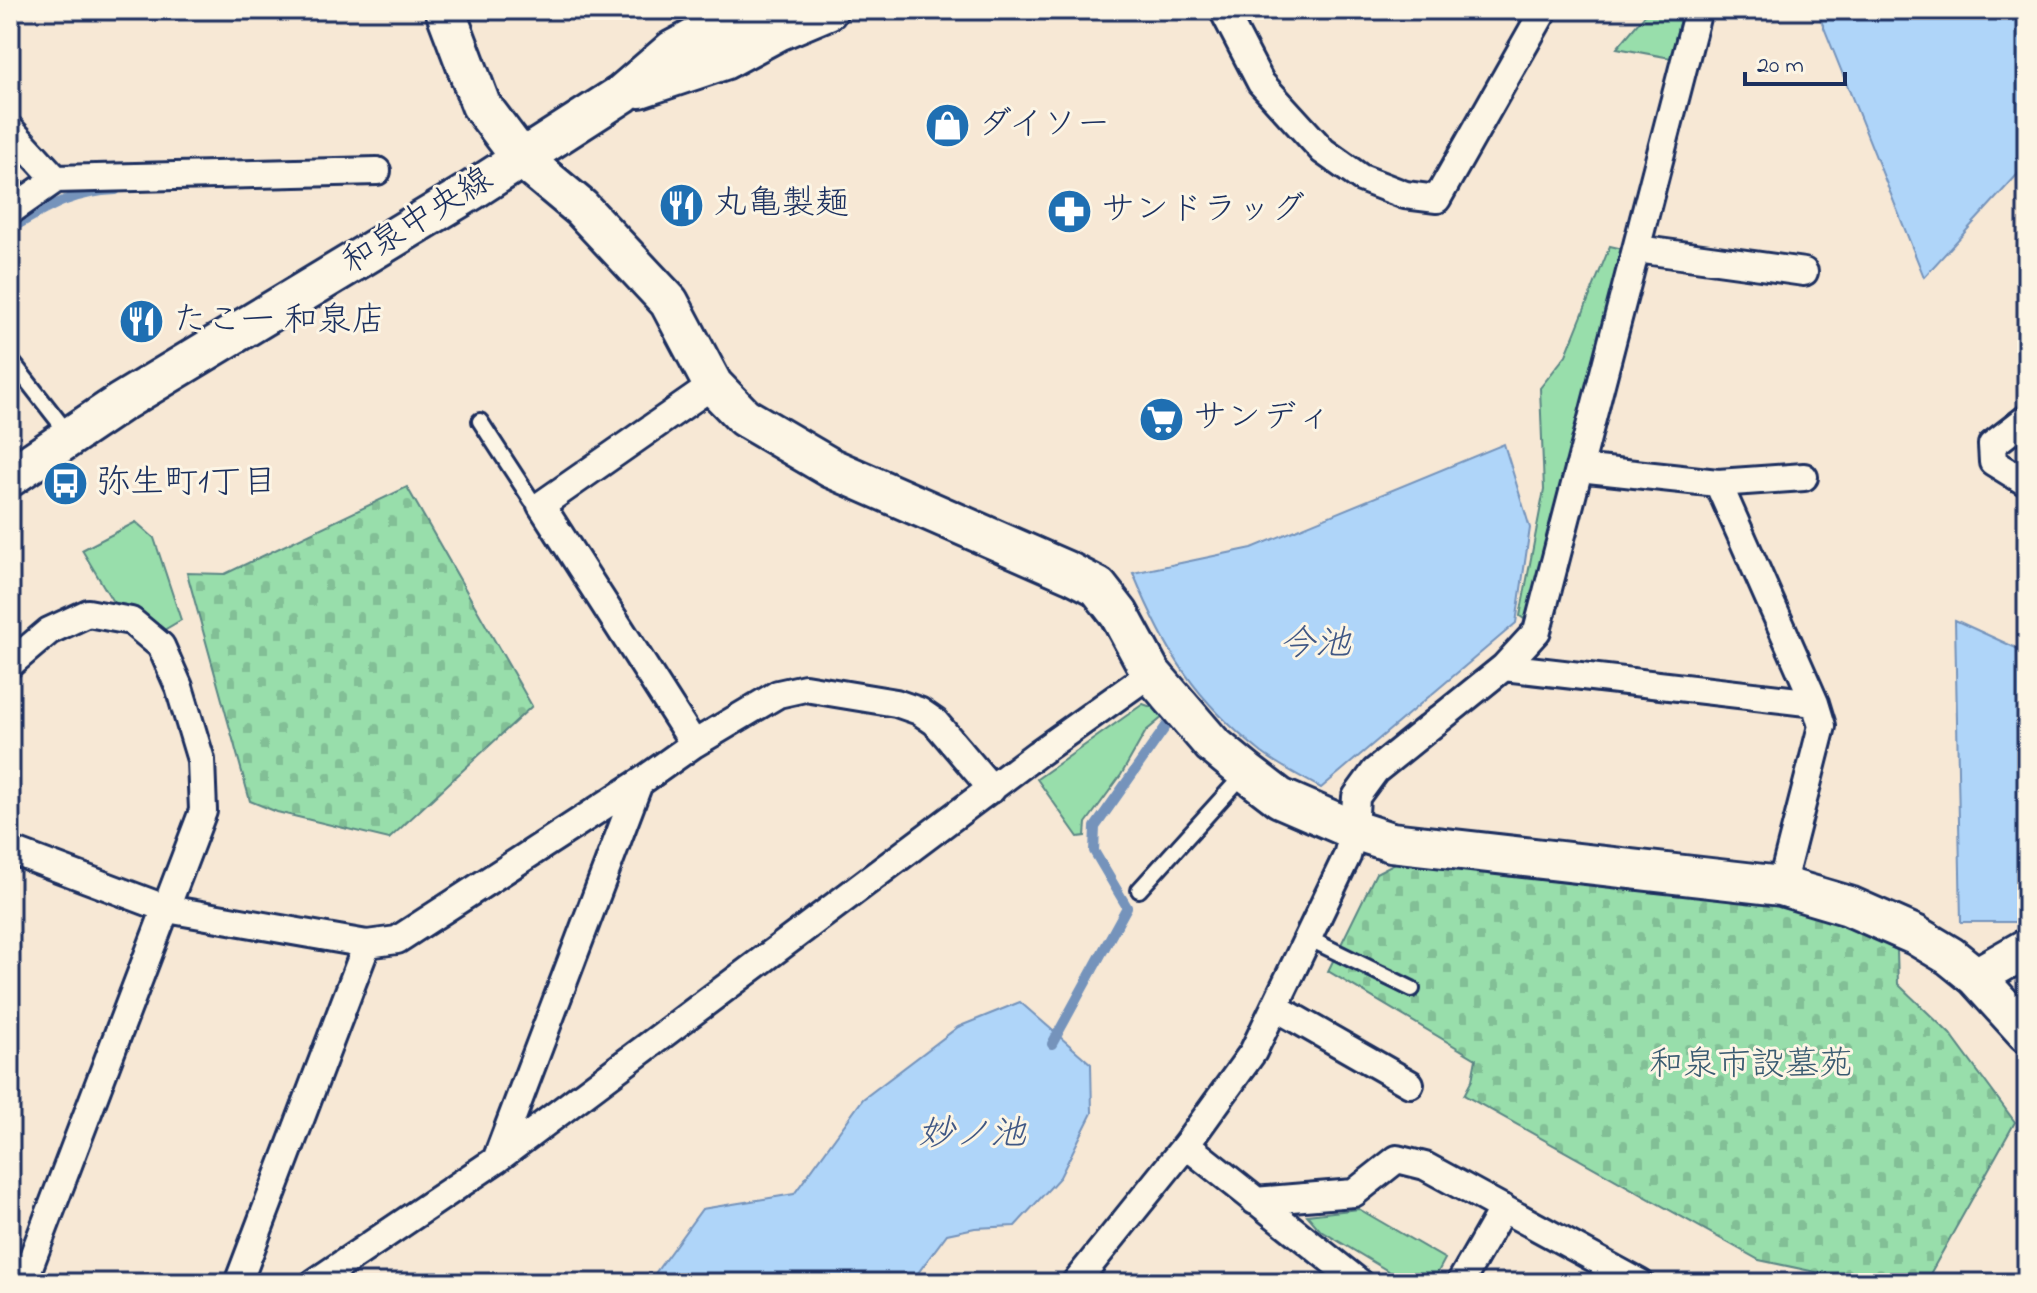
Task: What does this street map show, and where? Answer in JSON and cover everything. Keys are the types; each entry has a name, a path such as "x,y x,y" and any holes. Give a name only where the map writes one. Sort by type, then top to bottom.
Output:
{"street":[{"path":"445,10 481,105 521,158 581,208 669,302 713,385 744,417 831,468 1098,587 1119,614 1151,673 1212,744 1280,798 1354,830 1391,842 1781,886 1849,906 1915,935 1950,956 1976,977 2027,1033"},
{"name":"和泉中央線","path":"10,477 70,436 622,94 673,50 748,10"},
{"name":"和泉中央線","path":"622,94 724,60 778,31 828,10"},
{"path":"1223,10 1261,83 1323,151 1361,178 1405,195 1437,199 1544,10"},
{"path":"1075,1283 1186,1145 1253,1052 1347,856 1354,830 1356,797 1375,771 1504,667 1537,631 1698,10"},
{"path":"10,129 56,179"},
{"path":"10,211 56,179 377,171"},
{"path":"1637,249 1804,272"},
{"path":"694,744 541,505 713,385"},
{"path":"2026,423 1992,445 1993,462 2027,483"},
{"path":"1579,468 1718,483 1804,477"},
{"path":"1718,483 1815,703 1822,726 1781,886"},
{"path":"10,664 49,631 88,613 131,621 161,646 179,687 201,760 203,811 23,1283"},
{"path":"1504,667 1815,703"},
{"path":"314,1283 496,1160 1151,673"},
{"path":"10,850 167,909 367,944 397,940 694,744 778,694 805,688 896,703 919,711 935,722 992,789"},
{"path":"496,1160 639,783"},
{"path":"238,1283 367,944"},
{"path":"1976,977 2027,948"},
{"path":"1275,1007 1410,1084"},
{"path":"1186,1145 1342,1278"},
{"path":"1255,1201 1354,1193 1397,1159 1425,1166 1640,1283"},
{"path":"1460,1283 1503,1208"}],"lane":[{"path":"10,359 70,436"},
{"path":"480,421 532,501 541,505"},
{"path":"1139,890 1246,772"},
{"path":"1308,938 1412,989"}],"green space":[{"path":"1649,10 1682,10 1671,58 1617,48"},
{"path":"1610,246 1623,249 1527,621 1520,616 1544,490 1540,388 1566,355"},
{"path":"407,487 532,706 389,839 277,812 250,801 187,573 225,574"},
{"path":"136,522 154,538 181,620 164,630 153,620 113,602 82,550"},
{"path":"1143,704 1160,710 1164,716 1146,731 1121,775 1086,823 1085,836 1078,837 1037,779"},
{"name":"和泉市設墓苑","path":"1397,862 1561,882 1562,877 1789,903 1836,920 1897,950 1898,984 1950,1034 2015,1122 1925,1283 1867,1283 1759,1260 1464,1095 1472,1080 1476,1059 1328,971 1376,873"},
{"path":"1359,1209 1445,1259 1432,1283 1408,1283 1320,1230 1307,1215"}],"water":[{"path":"1817,10 2027,10 2027,164 1924,277"},
{"name":"今池","path":"1504,444 1530,528 1516,623 1321,788 1262,753 1200,693 1170,650 1133,573 1252,548"},
{"path":"1955,620 2027,653 2027,919 2020,922 1961,922"},
{"name":"妙ノ池","path":"1020,1002 1091,1064 1092,1113 1060,1177 1015,1226 975,1228 947,1234 913,1283 648,1283 702,1209 794,1194 863,1099 958,1027"}],"waterway":[{"path":"17,225 64,201 116,190"},
{"path":"1052,1044 1127,907 1094,851 1095,827 1169,722"}],"place":[{"name":"ダイソー","path":"947,126"},
{"name":"丸亀製麺","path":"682,205"},
{"name":"サンドラッグ","path":"1070,211"},
{"name":"たこ一 和泉店","path":"142,322"},
{"name":"サンディ","path":"1162,419"},
{"name":"弥生町1丁目","path":"65,484"}]}
